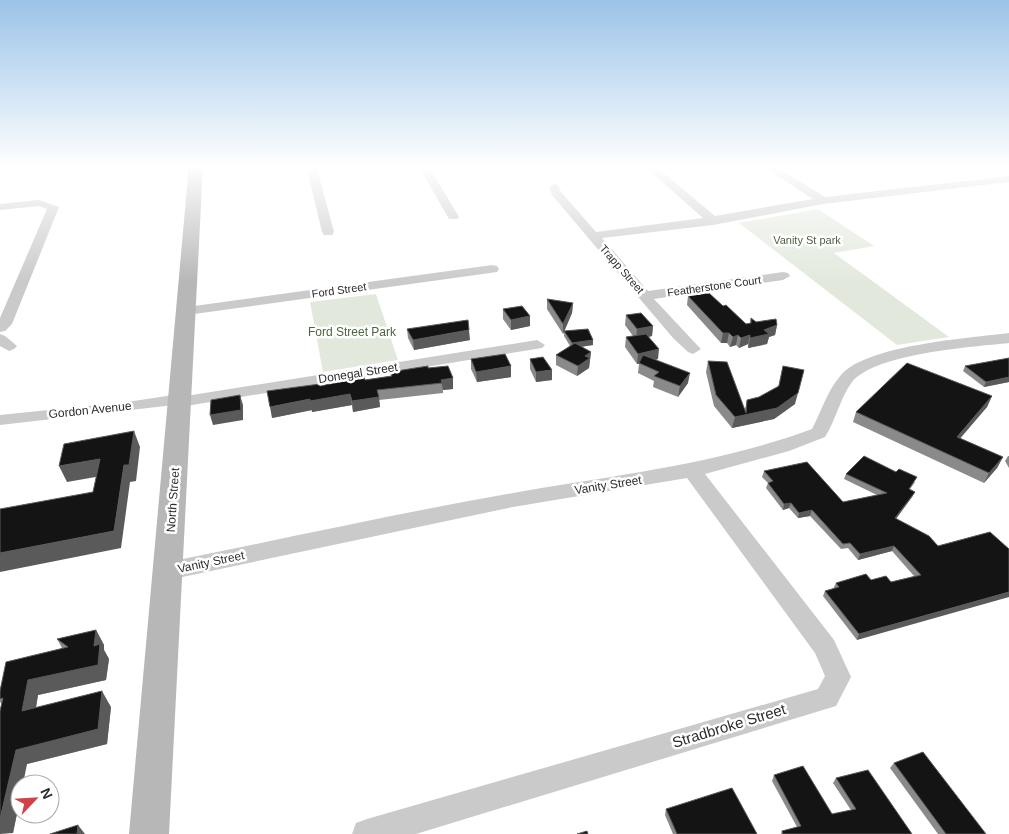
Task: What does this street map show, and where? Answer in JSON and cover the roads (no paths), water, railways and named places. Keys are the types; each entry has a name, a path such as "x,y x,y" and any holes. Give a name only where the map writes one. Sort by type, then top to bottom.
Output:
{"street":[{"path":"0,207 30,204"},
{"path":"0,328 5,324 53,207 42,204"},
{"name":"North Street","path":"149,834 194,204"},
{"path":"321,204 328,232"},
{"path":"445,204 453,217"},
{"name":"Trapp Street","path":"565,204 644,296 693,349"},
{"path":"694,204 713,220"},
{"path":"593,236 713,220 805,204"},
{"name":"Ford Street","path":"187,311 492,269"},
{"name":"Featherstone Court","path":"644,296 783,276"},
{"name":"Vanity Street","path":"168,571 513,500 692,471 778,449 819,433 848,376 871,361 899,354 1009,338"},
{"name":"Donegal Street","path":"180,400 537,345"},
{"name":"Gordon Avenue","path":"0,420 180,400"},
{"name":"Stradbroke Street","path":"367,834 827,698 838,677 825,647 692,471"}],"park label":[{"name":"Vanity St park","path":"807,240"},
{"name":"Ford Street Park","path":"352,332"}]}
